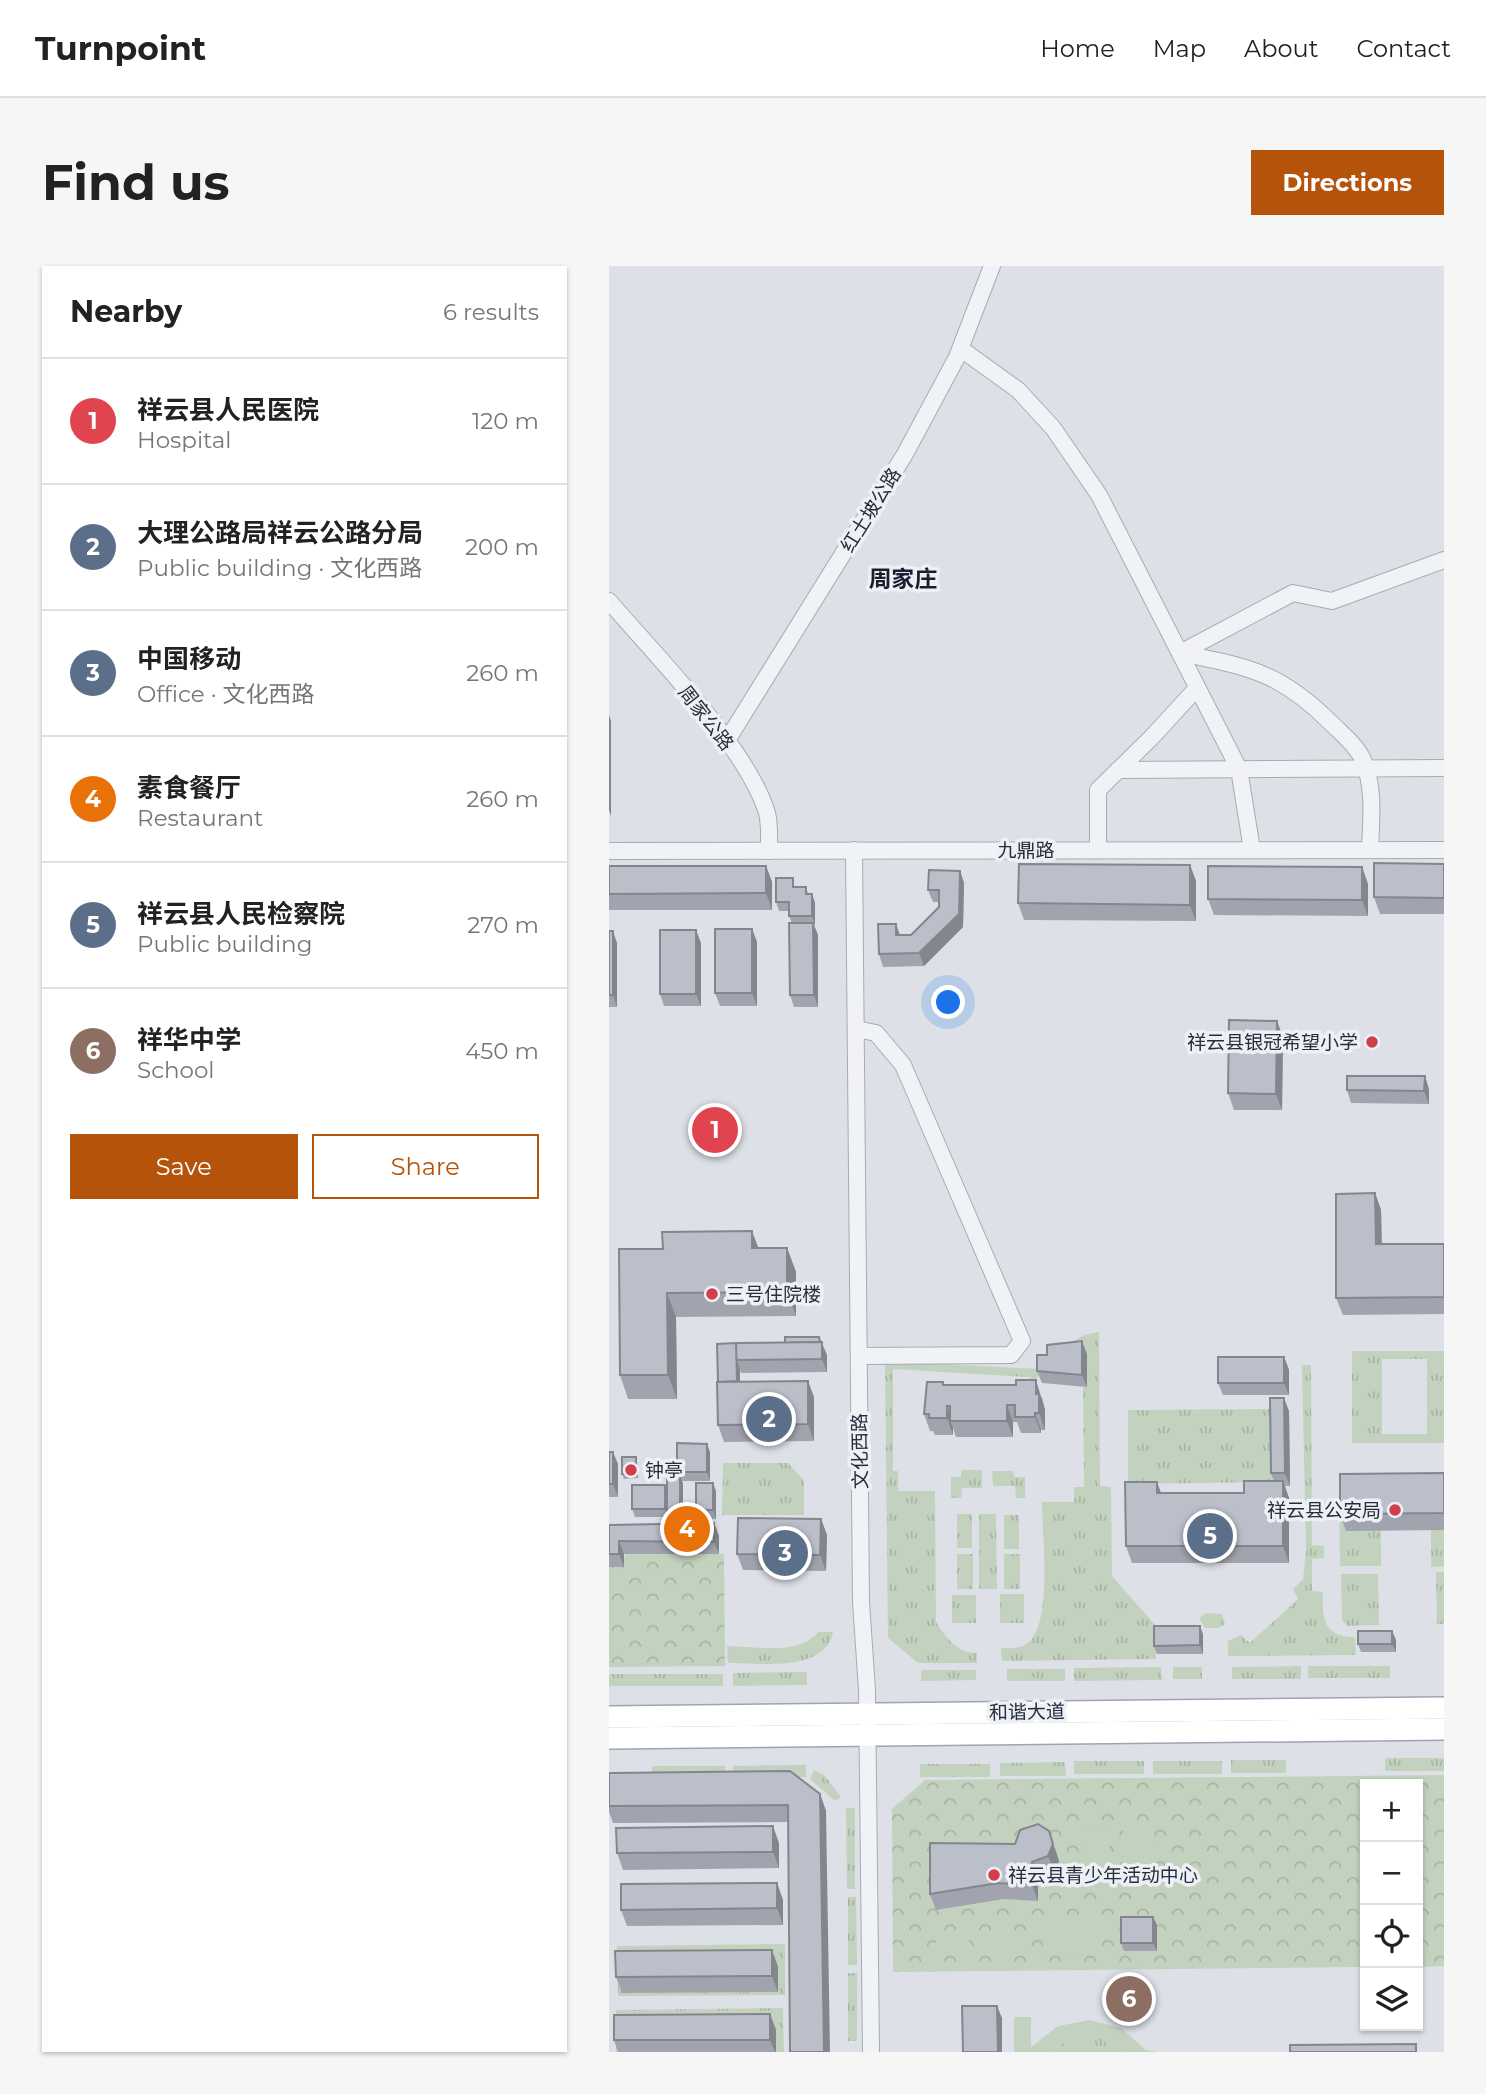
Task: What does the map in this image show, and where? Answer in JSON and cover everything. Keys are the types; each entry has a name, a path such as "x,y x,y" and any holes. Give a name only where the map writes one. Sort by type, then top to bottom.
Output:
{"main road":[{"name":"和谐大道","path":"609,1738 867,1725 1444,1708"},
{"name":"和谐大道","path":"609,1717 867,1725 1444,1729"}],"street":[{"name":"红土坡公路","path":"726,742 873,509 961,349 992,266"},
{"path":"961,349 1018,390 1053,428 1099,495 1239,769 1252,850"},
{"path":"1180,653 1293,593 1332,601 1444,560"},
{"name":"周家公路","path":"609,601 726,742 759,793 767,815 769,851"},
{"path":"1180,653 1250,667 1287,684 1353,746 1370,785 1370,850"},
{"path":"1098,850 1098,790 1197,688"},
{"path":"1118,770 1444,768"},
{"name":"文化西路","path":"854,850 861,1602 867,1725 871,2052"},
{"name":"九鼎路","path":"609,851 1444,850"},
{"path":"856,1029 876,1033 903,1065 1022,1341 1011,1355 859,1356"}],"green space":[{"path":"1099,1332 1100,1486 1111,1487 1112,1576 1156,1626 1156,1659 1002,1661 1001,1648 1019,1647 1028,1643 1036,1632 1041,1617 1044,1577 1042,1502 1074,1502 1074,1487 1084,1487 1083,1387 1087,1387 1051,1354 1084,1335"},
{"path":"1352,1351 1444,1351 1444,1443 1352,1443","holes":["1382,1359 1427,1359 1427,1434 1382,1434"]},
{"path":"885,1361 1039,1369 1040,1374 1034,1381 1028,1377 893,1369 893,1471 898,1471 898,1491 935,1491 936,1622 948,1639 958,1647 977,1653 977,1663 918,1663 888,1638"},
{"path":"1302,1365 1311,1365 1312,1545 1324,1546 1324,1558 1312,1559 1312,1591 1323,1592 1324,1618 1331,1630 1336,1634 1355,1637 1356,1655 1228,1656 1228,1641 1241,1635 1250,1643 1298,1599 1293,1589 1303,1579 1306,1550"},
{"path":"1274,1409 1274,1482 1128,1484 1128,1410"},
{"path":"723,1463 788,1463 804,1480 804,1515 722,1515"},
{"path":"961,1470 982,1470 982,1488 962,1488 961,1498 951,1498 951,1477 961,1477"},
{"path":"992,1471 1013,1471 1014,1477 1025,1477 1025,1498 1016,1498 1015,1486 993,1486"},
{"path":"1339,1482 1352,1482 1381,1531 1381,1566 1340,1566"},
{"path":"957,1514 972,1514 972,1548 957,1548"},
{"path":"979,1514 996,1514 997,1589 979,1589"},
{"path":"1004,1515 1019,1515 1019,1549 1004,1549"},
{"path":"1431,1530 1444,1530 1444,1566 1431,1567"},
{"path":"625,1554 724,1554 725,1666 609,1667 609,1567 623,1567"},
{"path":"957,1554 973,1554 973,1589 957,1589"},
{"path":"1004,1554 1020,1554 1020,1589 1004,1589"},
{"path":"1436,1572 1444,1572 1444,1624 1437,1624"},
{"path":"1341,1574 1378,1574 1379,1625 1347,1626 1342,1620"},
{"path":"1000,1594 1024,1594 1024,1623 1000,1623"},
{"path":"952,1595 976,1595 976,1623 952,1623"},
{"path":"1206,1613 1222,1614 1225,1624 1219,1628 1205,1628 1199,1618"},
{"path":"818,1632 833,1632 828,1645 818,1654 804,1660 772,1664 728,1663 727,1646 789,1647 810,1639"},
{"path":"1301,1666 1301,1679 1232,1679 1232,1667"},
{"path":"1308,1666 1390,1666 1390,1678 1308,1678"},
{"path":"1161,1667 1162,1680 1074,1681 1074,1668"},
{"path":"1173,1667 1202,1667 1202,1679 1173,1679"},
{"path":"1007,1669 1065,1669 1065,1681 1007,1681"},
{"path":"921,1670 976,1670 976,1680 921,1681"},
{"path":"807,1672 807,1685 733,1686 733,1673"},
{"path":"609,1674 723,1674 723,1686 609,1686"},
{"path":"1385,1758 1444,1758 1444,1771 1385,1771"},
{"path":"1231,1760 1286,1760 1286,1773 1231,1773"},
{"path":"1074,1761 1144,1761 1144,1774 1074,1774"},
{"path":"1153,1761 1222,1761 1222,1774 1153,1774"},
{"path":"1065,1762 1066,1776 1000,1776 1000,1763"},
{"path":"920,1764 990,1764 990,1777 920,1777"},
{"path":"806,1765 806,1777 733,1777 733,1766"},
{"path":"652,1766 725,1766 725,1778 652,1778"},
{"path":"814,1770 825,1776 841,1797 835,1801 810,1779"},
{"path":"1444,1775 1444,1966 1423,1967 1423,1779 1360,1779 1360,1967 893,1972 892,1809 925,1780"},
{"path":"846,1808 855,1808 855,1889 847,1889"},
{"path":"1109,1827 1110,1888 1081,1888 1080,1828"},
{"path":"1123,1827 1152,1827 1153,1888 1123,1888"},
{"path":"848,1897 856,1897 857,1965 848,1965"},
{"path":"1043,1922 1097,1922 1097,1954 1043,1955"},
{"path":"991,1933 1024,1933 1024,1952 991,1953"},
{"path":"936,1934 969,1934 969,1953 936,1953"},
{"path":"785,1944 785,1995 618,1996 617,1946"},
{"path":"848,1973 857,1973 857,2041 848,2041"},
{"path":"783,2008 784,2052 616,2052 616,2010"},
{"path":"1014,2017 1031,2017 1031,2047 1058,2026 1090,2020 1121,2028 1146,2050 1158,2052 1124,2052 1100,2038 1081,2037 1068,2040 1050,2052 1014,2052"},
{"path":"1081,2037 1100,2038 1124,2052 1050,2052 1068,2040"}],"building":[{"path":"1374,863 1444,864 1444,898 1374,897"},
{"path":"1019,864 1190,865 1190,905 1018,903"},
{"path":"609,866 766,866 766,893 609,894"},
{"path":"1208,866 1362,867 1362,900 1208,899"},
{"path":"929,870 960,871 959,914 919,953 879,954 878,924 896,924 896,935 911,935 939,907 939,890 928,890"},
{"path":"776,878 793,878 793,887 806,887 806,894 812,894 812,916 789,916 789,902 776,902"},
{"path":"789,923 813,923 814,995 790,995"},
{"path":"715,929 752,929 752,993 715,993"},
{"path":"660,930 696,930 696,994 660,994"},
{"path":"609,931 613,931 613,995 609,995"},
{"path":"1229,1020 1277,1021 1276,1094 1228,1093"},
{"path":"1347,1076 1425,1076 1424,1091 1347,1090"},
{"path":"1375,1193 1376,1244 1444,1244 1444,1297 1336,1298 1336,1194"},
{"path":"752,1231 752,1248 787,1248 787,1292 667,1293 668,1375 620,1375 619,1249 663,1249 662,1232"},
{"path":"785,1337 819,1337 820,1342 785,1343"},
{"path":"1082,1341 1082,1375 1037,1371 1037,1355 1047,1355 1047,1345"},
{"path":"822,1342 822,1359 736,1360 736,1343"},
{"path":"736,1343 737,1381 718,1382 717,1344"},
{"path":"1218,1357 1284,1357 1284,1383 1218,1383"},
{"path":"1016,1380 1036,1380 1039,1413 1035,1413 1035,1417 1015,1417 1015,1405 1007,1405 1007,1421 950,1421 950,1406 947,1406 947,1418 929,1418 929,1414 924,1414 927,1382 943,1382 943,1385 1016,1385"},
{"path":"808,1381 808,1424 718,1425 717,1382"},
{"path":"1270,1398 1284,1398 1285,1473 1271,1473"},
{"path":"677,1443 707,1444 707,1472 677,1472"},
{"path":"609,1452 613,1452 613,1484 609,1484"},
{"name":"钟亭","path":"622,1457 636,1457 636,1474 622,1474"},
{"path":"1444,1473 1444,1513 1340,1514 1340,1474"},
{"path":"680,1475 680,1524 667,1524 667,1476"},
{"path":"1244,1481 1283,1481 1283,1546 1126,1546 1125,1482 1157,1482 1157,1493 1244,1493"},
{"path":"696,1483 713,1483 713,1510 696,1510"},
{"path":"632,1485 665,1485 665,1509 632,1509"},
{"path":"738,1518 821,1519 820,1555 737,1554"},
{"path":"714,1523 714,1542 619,1541 619,1554 609,1554 609,1525"},
{"path":"1154,1626 1200,1626 1200,1645 1154,1646"},
{"path":"1358,1631 1392,1631 1392,1644 1358,1644"},
{"path":"790,1771 820,1794 824,2052 790,2052 788,1805 609,1806 609,1773"},
{"path":"1038,1824 1049,1831 1053,1844 1048,1856 1032,1862 1032,1885 998,1883 930,1894 930,1843 1015,1844 1020,1830"},
{"path":"773,1826 773,1852 617,1853 616,1828"},
{"path":"777,1883 777,1908 621,1910 621,1884"},
{"path":"1121,1917 1153,1917 1153,1943 1121,1943"},
{"path":"772,1950 772,1976 616,1977 615,1951"},
{"path":"962,2006 997,2006 998,2052 963,2052"},
{"path":"770,2014 770,2040 614,2040 614,2015"},
{"path":"1416,2044 1416,2052 1290,2052 1290,2045"}],"place":[{"name":"祥云县银冠希望小学","path":"1372,1042"},
{"name":"祥云县人民医院","path":"715,1130"},
{"name":"三号住院楼","path":"712,1294"},
{"name":"大理公路局祥云公路分局","path":"769,1419"},
{"name":"钟亭","path":"631,1470"},
{"name":"祥云县公安局","path":"1395,1510"},
{"name":"素食餐厅","path":"687,1529"},
{"name":"祥云县人民检察院","path":"1210,1536"},
{"name":"中国移动","path":"785,1553"},
{"name":"祥云县青少年活动中心","path":"994,1875"},
{"name":"祥华中学","path":"1129,1999"}],"district":[{"name":"周家庄","path":"903,579"}]}
